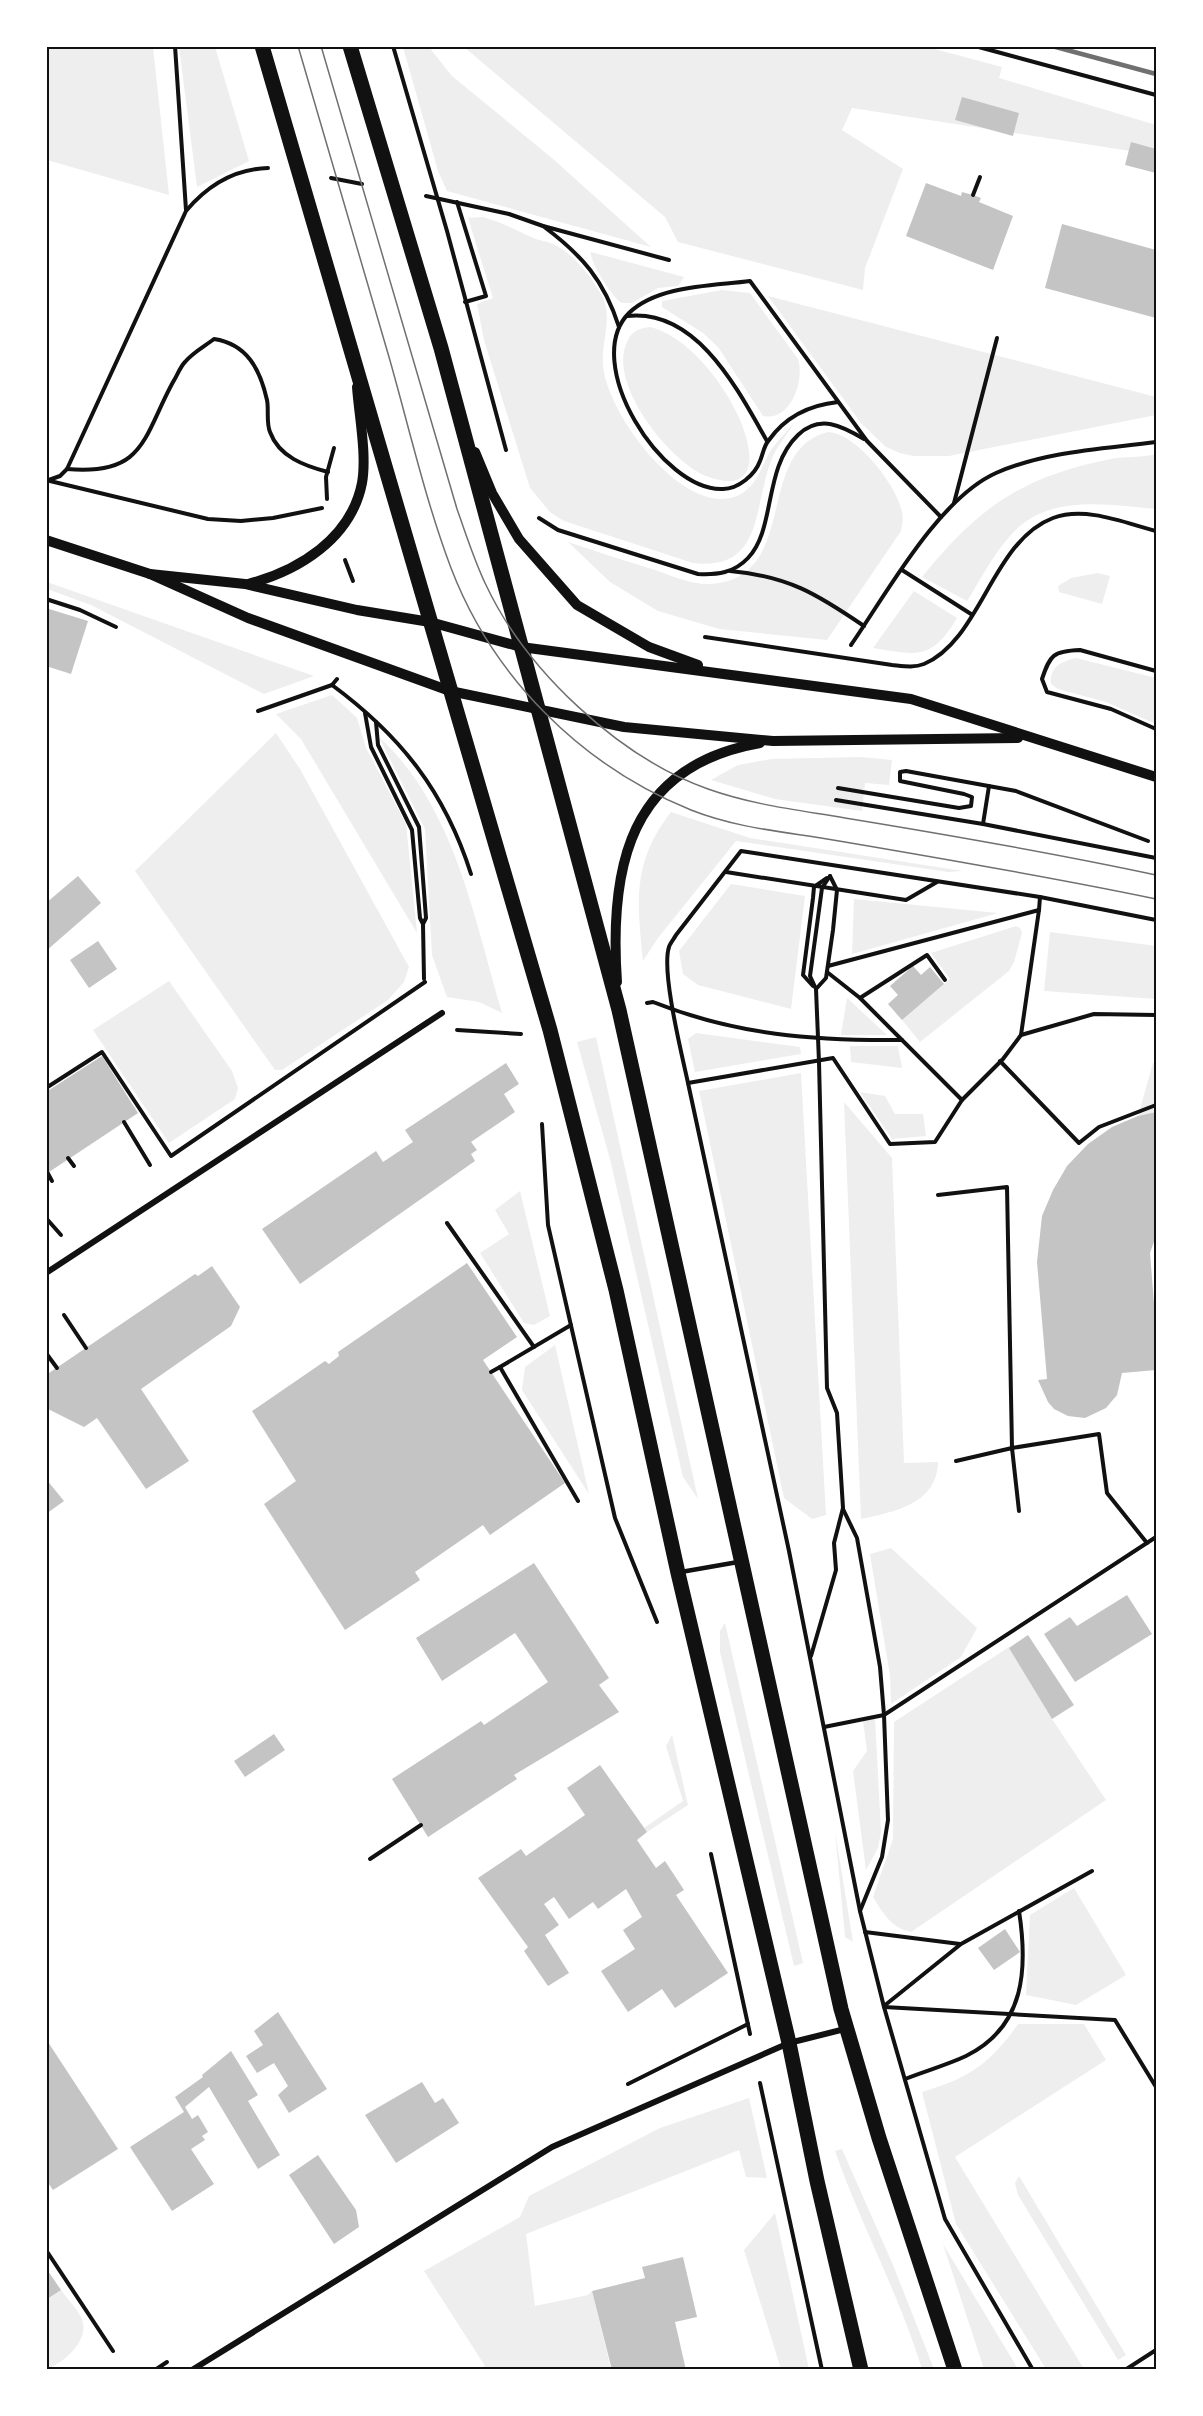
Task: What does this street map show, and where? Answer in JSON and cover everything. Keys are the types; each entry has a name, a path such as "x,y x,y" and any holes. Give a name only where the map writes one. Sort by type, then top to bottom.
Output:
{"main road":[{"path":"262,46 552,1040 616,1290 678,1573 789,2043 817,2181 861,2370"},
{"path":"350,46 441,348 619,1010 847,2029 879,2138 955,2370"}],"street":[{"path":"245,584 284,572 304,562 336,533 350,512 359,492 363,471 356,371"},
{"path":"459,415 492,493 519,539 577,605 649,647 715,672"},
{"path":"46,540 150,574 248,618 450,691 624,727 772,741 1027,738"},
{"path":"150,574 245,584 357,610 430,622 521,646 911,699 1027,738 1156,777"},
{"path":"619,1010 614,926 615,898 622,861 635,829 658,795 689,769 730,750 772,741"},
{"path":"46,1273 442,1013"},
{"path":"192,2370 552,2147 789,2043 847,2029"}],"lane":[{"path":"678,1573 741,1561"}],"path":[{"path":"175,46 186,211"},
{"path":"393,46 447,231 508,455"},
{"path":"975,46 1156,95"},
{"path":"67,469 186,211 201,193 221,181 248,169 276,168"},
{"path":"321,176 366,185"},
{"path":"973,195 980,177"},
{"path":"423,195 509,214 543,226 669,260"},
{"path":"457,202 486,297 465,302"},
{"path":"543,226 574,249 589,267 613,307 619,327"},
{"path":"838,402 813,405 784,423 767,441 759,464 745,482 724,490 700,486 680,472 655,448 622,397 614,369 614,341 619,327 627,316 643,303 668,293 750,281 867,441 941,517"},
{"path":"627,316 652,316 687,334 721,364 767,441"},
{"path":"954,503 997,338"},
{"path":"47,481 67,469 103,470 137,452 148,438 163,401 185,361 214,339 231,342 249,356 267,400 269,432 282,449 299,465 328,472"},
{"path":"550,534 536,517 558,530 698,574 715,575 730,571 746,561 758,544 778,465 788,445 796,437 805,429 822,423 839,424 867,441"},
{"path":"327,499 328,472 335,442"},
{"path":"851,645 941,517 973,486 1018,464 1067,453 1156,442"},
{"path":"47,481 208,519 241,521 273,518 328,507"},
{"path":"697,636 892,665 917,666 932,659 950,644 1020,540 1053,518 1073,514 1098,515 1156,531"},
{"path":"903,570 971,614"},
{"path":"730,571 768,575 789,582 822,598 864,626"},
{"path":"46,599 80,610 116,627"},
{"path":"1156,670 1080,650 1054,655 1048,662 1042,679 1047,692 1112,709 1156,729"},
{"path":"258,711 332,685 336,681"},
{"path":"332,685 365,712 408,753 430,783 455,832 473,881"},
{"path":"46,1088 102,1052 171,1156 424,981 423,924 420,918 412,830 371,747 365,712"},
{"path":"376,722 378,745 419,827 426,918 423,924"},
{"path":"838,788 966,808 970,806 972,797 904,783 900,780 900,772 989,786 1016,791 1148,841"},
{"path":"983,824 989,786"},
{"path":"836,800 983,824 1156,858"},
{"path":"1033,2370 945,2219 884,2007 860,1911 824,1727 673,1010 667,968 669,946 741,851 1040,897 1156,920"},
{"path":"726,872 906,900 938,881"},
{"path":"816,988 803,975 814,887 830,876"},
{"path":"810,1660 836,1570 834,1543 843,1508 837,1413 827,1388 816,988 810,976 822,888 830,876"},
{"path":"816,988 826,978 828,966 837,890 830,876"},
{"path":"688,1083 833,1058 890,1144 935,1142 962,1100 1000,1061 1021,1035 1040,897"},
{"path":"828,966 1039,910"},
{"path":"860,998 927,956 945,980"},
{"path":"827,972 860,998 962,1100"},
{"path":"653,1002 739,1029 817,1040 902,1040"},
{"path":"1021,1035 1094,1014 1156,1015"},
{"path":"518,1028 523,1044"},
{"path":"474,1032 510,1033"},
{"path":"1000,1061 1079,1143 1099,1127 1156,1105"},
{"path":"542,1121 548,1225 615,1518 660,1629"},
{"path":"124,1122 150,1165"},
{"path":"68,1158 74,1166"},
{"path":"46,1170 52,1181"},
{"path":"938,1195 1007,1187 1012,1448 1019,1511"},
{"path":"447,1223 534,1347"},
{"path":"64,1315 86,1348"},
{"path":"491,1372 571,1325"},
{"path":"46,1353 57,1368"},
{"path":"500,1367 578,1501"},
{"path":"956,1461 1012,1448 1099,1434 1107,1493 1148,1543"},
{"path":"843,1508 857,1538 880,1666 884,1715 888,1820 882,1857 860,1911"},
{"path":"824,1727 884,1715 1156,1537"},
{"path":"370,1859 421,1825"},
{"path":"710,1850 822,2370"},
{"path":"884,2007 961,1944 1092,1871"},
{"path":"905,2079 967,2056 992,2038 1013,2014 1024,1968 1024,1940 1019,1911"},
{"path":"865,1932 961,1944"},
{"path":"884,2007 1115,2020 1156,2087"},
{"path":"46,2250 113,2351"},
{"path":"1125,2370 1156,2350"}],"shaded area":[{"path":"46,47 153,47 169,195 47,160"},
{"path":"179,47 215,47 249,161 197,187"},
{"path":"403,47 429,47 452,76 552,158 651,247 447,191 438,171"},
{"path":"464,47 927,47 1002,67 999,78 1156,125 1156,155 852,108 842,130 903,169 865,268 863,290 678,242 665,217"},
{"path":"483,217 555,245 575,260 587,273 601,294 607,312 603,365 607,385 632,433 672,477 694,491 716,499 737,496 754,482 771,450 795,422 771,461 752,533 744,547 732,557 716,563 693,563 564,521 550,512 530,488 484,340 477,304 493,298 468,218"},
{"path":"591,252 684,277 678,286 658,288 632,303 622,303 602,279 591,257"},
{"path":"722,290 750,293 798,359 799,378 794,398 781,413 763,416 718,347 703,333 662,307 662,301"},
{"path":"768,296 1156,397 1156,415 949,456 913,456 900,453 886,447 861,423"},
{"path":"650,327 678,340 703,363 725,392 741,422 749,450 747,471 733,481 706,476 691,468 659,437 644,418 625,376 623,357 632,334"},
{"path":"828,432 851,441 874,462 899,501 903,520 901,531 827,640 719,629 658,611 610,582 568,542 695,583 708,584 737,577 756,562 767,540 790,463 805,444"},
{"path":"1156,454 1156,509 1099,504 1060,507 1042,513 1026,522 1005,542 967,601 922,577 963,532 983,514 1027,486 1079,466 1111,459"},
{"path":"1098,573 1110,576 1102,604 1059,592 1058,586 1071,578"},
{"path":"47,582 314,676 264,694 91,605 47,589"},
{"path":"914,591 957,618 948,632 939,642 922,652 912,653 873,648"},
{"path":"1076,658 1156,678 1156,724 1106,702 1058,689 1051,684 1054,669"},
{"path":"332,695 357,718 366,748 406,824 417,933 301,739 276,714"},
{"path":"276,733 300,769 409,967 404,982 388,1000 282,1070 275,1070 135,871"},
{"path":"379,737 405,765 426,796 444,830 471,902 502,1013 479,1002 447,997 432,955 425,829"},
{"path":"861,757 892,760 889,785 865,783 862,811 775,799 711,780 738,765 771,759"},
{"path":"671,812 750,838 963,871 948,872 736,841 658,938 643,961 639,901 643,866 658,830"},
{"path":"731,884 805,896 791,1009 698,985 683,974 679,951"},
{"path":"854,899 998,913 852,954"},
{"path":"1016,926 1022,933 1014,962 1009,971 920,1042 902,1020 950,979 931,953"},
{"path":"1050,932 1156,946 1156,999 1044,991"},
{"path":"169,981 232,1071 238,1088 235,1099 169,1143 93,1030"},
{"path":"847,998 887,1035 841,1035"},
{"path":"696,1033 800,1047 801,1054 695,1072 688,1039"},
{"path":"596,1037 698,1499 683,1477 610,1159 577,1042"},
{"path":"850,1046 898,1046 902,1068 851,1062"},
{"path":"1153,1063 1156,1063 1156,1112 1138,1116"},
{"path":"801,1073 826,1515 812,1519 784,1498 699,1091"},
{"path":"860,1092 885,1096 895,1114 923,1114 926,1136 892,1139"},
{"path":"844,1102 892,1158 904,1463 938,1462 936,1476 922,1497 900,1509 861,1519"},
{"path":"520,1191 550,1316 534,1325 524,1323 480,1253 509,1234 495,1210"},
{"path":"555,1345 589,1494 522,1390 525,1367"},
{"path":"891,1548 977,1628 961,1657 891,1704 890,1676 870,1554"},
{"path":"725,1623 803,1963 794,1966 720,1652 720,1631"},
{"path":"1009,1647 1052,1719 1106,1800 911,1932 904,1930 888,1919 873,1897 893,1839 894,1722"},
{"path":"875,1718 881,1832 878,1848 866,1870 853,1771 867,1751 863,1721"},
{"path":"672,1735 688,1805 647,1832 644,1828 683,1801 666,1746"},
{"path":"835,1831 853,1942 845,1937"},
{"path":"1074,1888 1126,1975 1076,2005 1026,1995 1030,1915"},
{"path":"1018,2024 1084,2024 1106,2060 955,2157 1084,2369 1046,2369 956,2224 922,2092 953,2081 977,2068 998,2050"},
{"path":"749,2098 767,2178 746,2177 739,2150 526,2234 535,2306 588,2295 592,2291 611,2369 479,2369 485,2366 424,2271 520,2217 529,2196 660,2128"},
{"path":"842,2149 893,2265 934,2369 922,2369 913,2341 835,2151"},
{"path":"1019,2176 1126,2355 1118,2360 1018,2195 1015,2183"},
{"path":"775,2213 809,2369 781,2369 744,2250"},
{"path":"943,2244 1018,2369 984,2369"},
{"path":"61,2290 80,2314 83,2330 78,2345 60,2362 47,2369 47,2300"}],"building":[{"path":"962,97 1019,113 1013,136 955,120"},
{"path":"1131,142 1156,149 1156,173 1125,165"},
{"path":"926,183 961,196 962,192 981,198 979,202 1013,216 993,270 906,236"},
{"path":"1062,224 1156,250 1156,318 1045,288"},
{"path":"46,608 88,621 71,674 46,666"},
{"path":"78,876 101,903 46,951 46,903"},
{"path":"98,941 117,969 89,988 70,960"},
{"path":"913,966 921,975 930,967 944,984 902,1020 888,1004 898,995 890,986"},
{"path":"102,1056 138,1113 49,1172 46,1167 46,1092"},
{"path":"506,1063 519,1084 504,1094 515,1112 471,1142 477,1150 471,1154 475,1161 300,1284 262,1229 376,1151 383,1162 413,1142 405,1130"},
{"path":"1156,1112 1156,1236 1150,1253 1156,1328 1156,1370 1122,1373 1117,1395 1106,1408 1085,1418 1068,1416 1054,1409 1048,1402 1038,1380 1047,1379 1037,1262 1042,1216 1067,1166 1088,1144 1112,1127 1138,1116"},
{"path":"467,1263 517,1337 483,1360 565,1483 490,1535 483,1525 415,1572 420,1580 345,1630 264,1504 296,1481 252,1411 325,1361 329,1364 339,1356 338,1352"},
{"path":"212,1266 240,1307 231,1326 141,1389 189,1461 146,1489 97,1418 84,1427 46,1408 46,1375 195,1274 198,1276"},
{"path":"46,1479 64,1501 46,1514"},
{"path":"534,1563 609,1678 599,1685 619,1712 514,1775 517,1779 428,1837 392,1779 481,1721 484,1725 548,1682 515,1633 442,1681 416,1638"},
{"path":"1127,1595 1152,1634 1075,1682 1044,1634 1070,1617 1077,1626"},
{"path":"1028,1635 1074,1705 1052,1719 1009,1648"},
{"path":"274,1734 285,1750 245,1777 234,1761"},
{"path":"600,1765 647,1832 637,1840 656,1868 665,1861 684,1890 676,1895 728,1973 675,2008 662,1989 628,2012 601,1971 635,1949 623,1930 642,1917 626,1889 598,1909 593,1902 569,1919 554,1897 544,1904 559,1925 545,1935 569,1973 548,1986 524,1951 528,1947 478,1878 521,1849 526,1856 585,1815 567,1788"},
{"path":"1005,1929 1020,1952 994,1970 978,1948"},
{"path":"278,2012 327,2089 289,2113 278,2095 288,2086 274,2063 257,2073 246,2056 263,2045 254,2031"},
{"path":"46,2039 118,2149 53,2190 46,2180"},
{"path":"231,2051 258,2095 248,2101 280,2155 258,2169 209,2087 185,2107 192,2119 198,2115 208,2132 202,2136 205,2140 191,2149 214,2184 172,2211 130,2147 184,2112 175,2097 203,2077 202,2075"},
{"path":"422,2082 435,2103 443,2098 459,2123 396,2163 365,2115"},
{"path":"318,2155 356,2210 359,2227 334,2244 289,2175"},
{"path":"683,2257 697,2317 675,2322 686,2370 612,2370 592,2291 645,2278 642,2267"},
{"path":"46,2268 61,2290 46,2300"}],"tram line":[{"path":"298,46 425,489 451,568 469,608 491,646 546,714 578,743 613,769 691,810 727,822 998,868 1156,899"},
{"path":"321,46 457,509 474,557 503,617 525,648 578,707 641,756 674,775 725,795 1156,875"}],"railway":[{"path":"1052,46 1156,74"}]}
